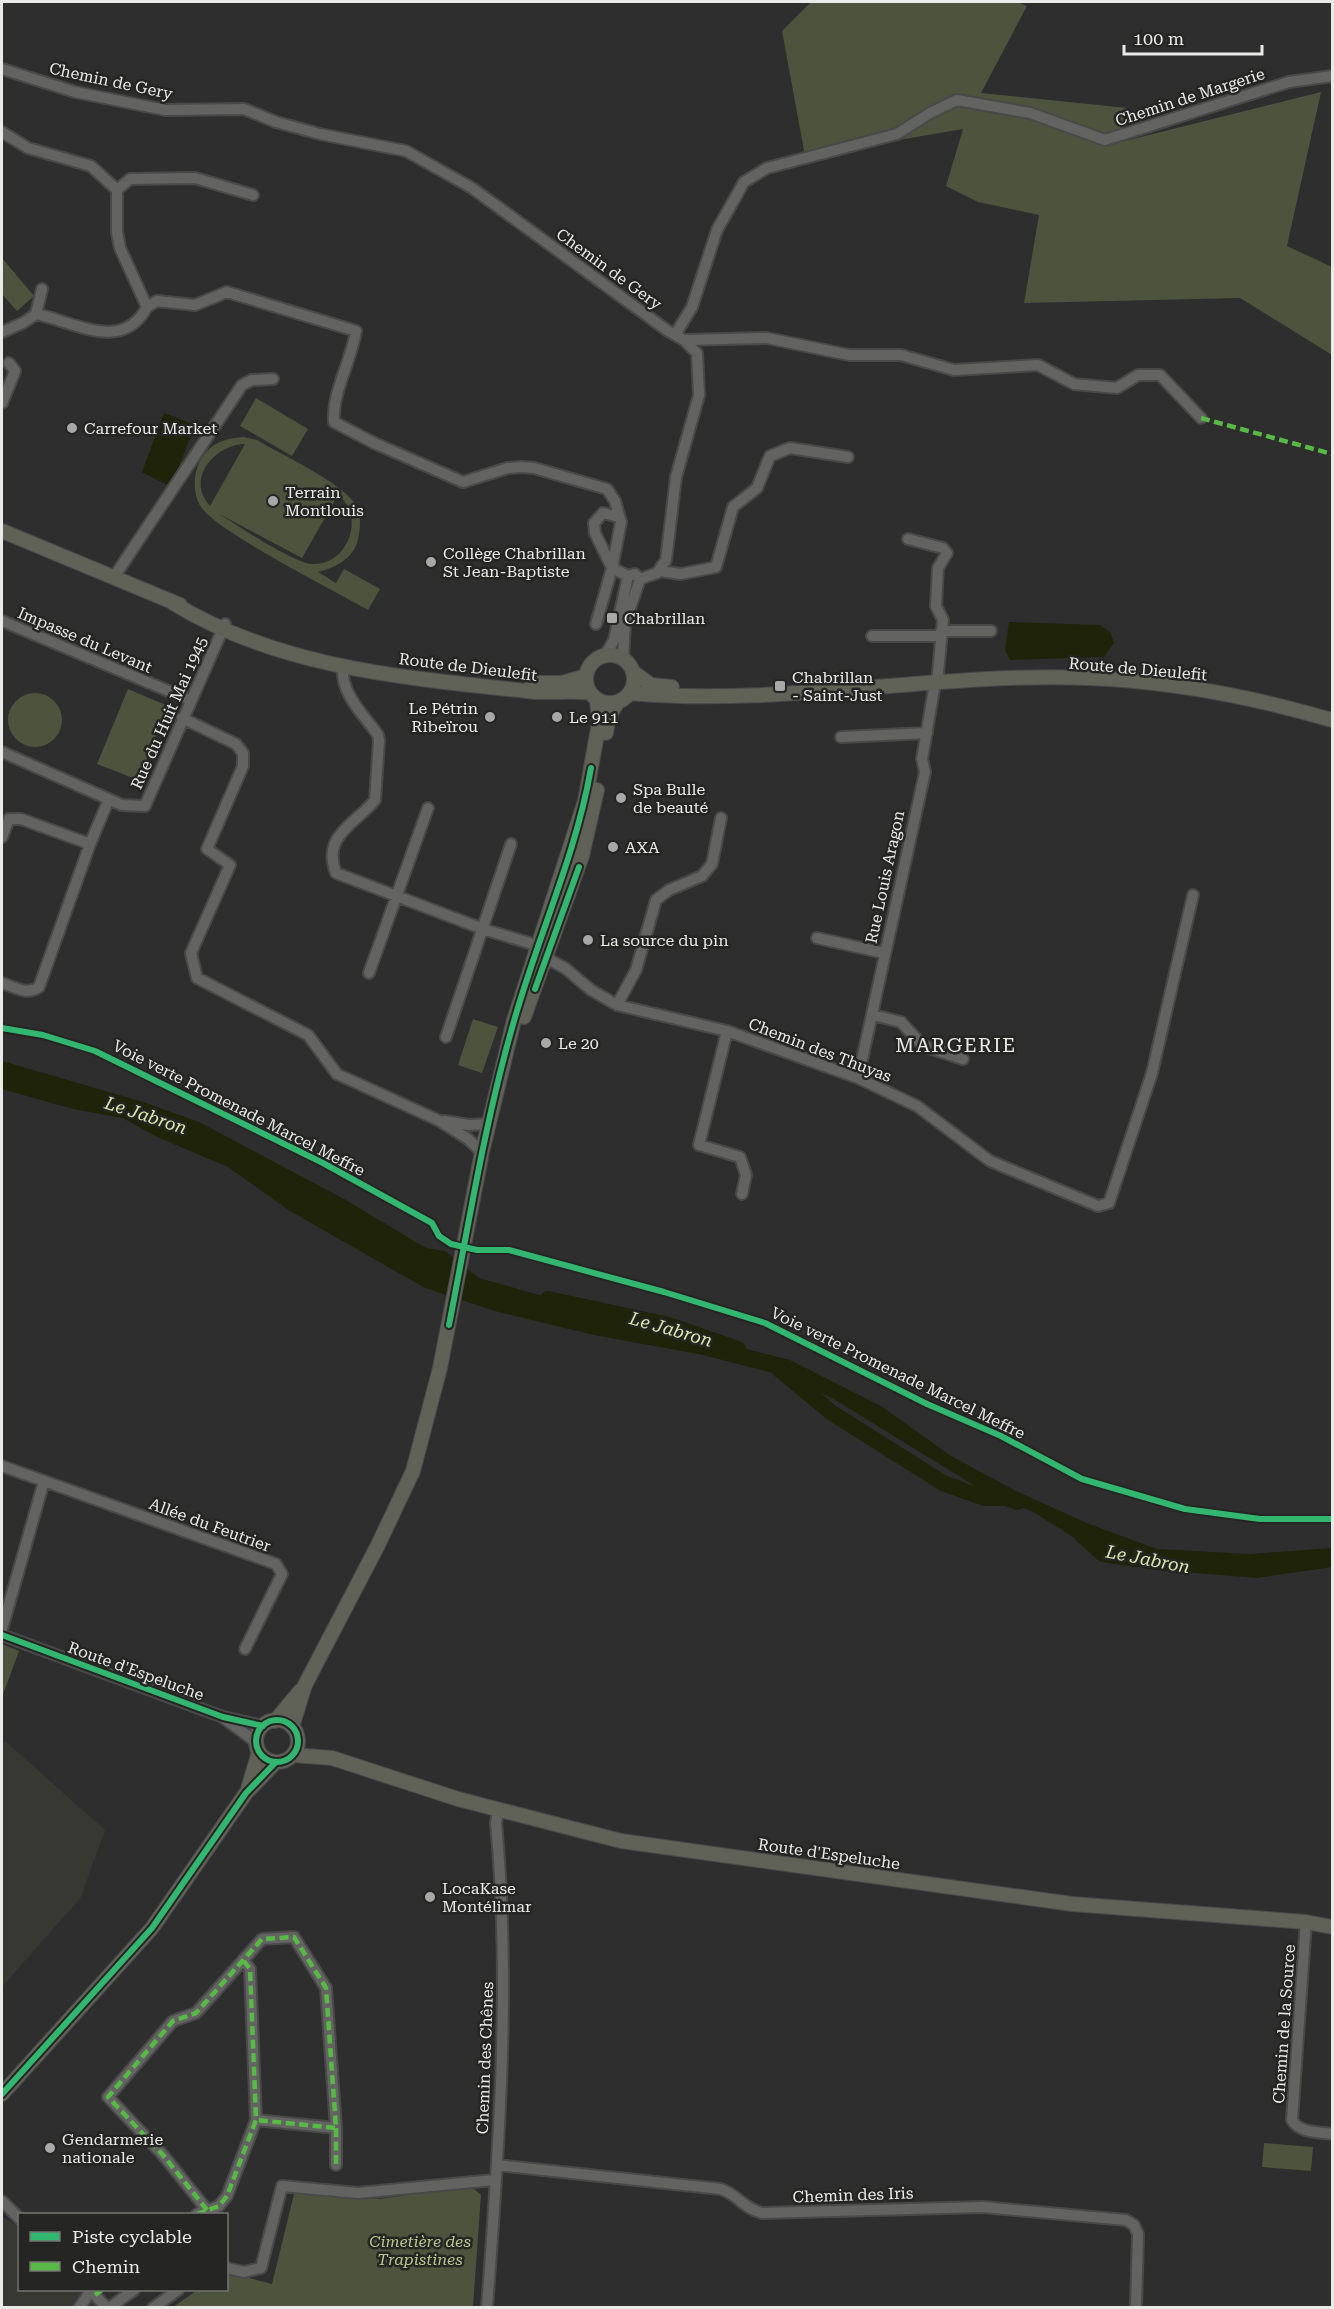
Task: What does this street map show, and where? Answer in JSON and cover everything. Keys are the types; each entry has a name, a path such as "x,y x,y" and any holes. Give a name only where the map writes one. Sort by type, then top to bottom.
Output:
{"main road":[{"name":"Route de Dieulefit","path":"2,521 80,562"},
{"name":"Route de Dieulefit","path":"2,531 80,562 224,627 295,654 343,666 528,691 594,696"},
{"path":"2,2094 152,1928 246,1794 276,1762 293,1755 305,1685 378,1545 413,1471 449,1325 475,1185 496,1090 514,1020 585,801 599,723 594,696 586,676 592,663 605,656 623,659 633,672 634,683 630,693 618,702 609,716 595,800 582,856 547,959 496,1090"},
{"name":"Route de Dieulefit","path":"343,666 553,684 586,676"},
{"name":"Route de Dieulefit","path":"633,672 651,685 666,687 866,688"},
{"name":"Route de Dieulefit","path":"630,693 662,696 735,695 1051,678 1143,682 1225,694 1332,720"},
{"path":"594,696 608,703 618,702"},
{"path":"246,1794 258,1747 269,1723 305,1685"},
{"path":"269,1723 295,1733"},
{"name":"Route d'Espeluche","path":"295,1733 332,1758"},
{"path":"258,1747 263,1757 276,1762"},
{"name":"Route d'Espeluche","path":"293,1755 332,1758 498,1810 621,1841 1072,1904 1306,1922 1332,1927"},
{"path":"2,2100 12,2084"}],"street":[{"name":"Chemin de Gery","path":"2,69 75,92 165,110 244,109 276,122 320,134 406,151 472,188 680,337"},
{"name":"Chemin de Margerie","path":"680,337 717,230 744,182 767,168 798,157 866,144 897,134 930,113 957,100 1030,113 1105,140 1289,82 1332,76"},
{"path":"2,132 28,148 91,166 117,190 117,232 120,248 147,307"},
{"path":"117,190 130,179 195,178 253,195"},
{"path":"2,332 23,323 36,314 42,289"},
{"path":"36,314 90,332 113,331 133,326 147,307 157,301 195,305 227,292 356,331 352,354 333,406 334,422 374,443 464,482 520,466 600,486 612,495 621,528 596,624"},
{"path":"680,337 767,338 849,355 901,355 954,370 1038,365 1074,384 1117,388 1138,375 1160,375 1202,418"},
{"path":"660,571 666,560 676,477 699,395 697,353 680,337"},
{"path":"2,403 15,370 9,363"},
{"path":"114,577 242,385 252,380 273,379"},
{"path":"623,659 625,623 640,579 660,571 681,574 716,567 733,507 757,488 770,456 790,448 848,457"},
{"path":"619,517 603,513 594,523 595,533 612,568 628,576 635,574 640,579"},
{"name":"Rue Louis Aragon","path":"858,1078 925,772 922,765 936,683 943,620 936,606 938,568 947,553 943,548 908,539"},
{"path":"605,656 614,640 628,576"},
{"name":"Impasse du Levant","path":"2,621 190,700"},
{"name":"Rue du Huit Mai 1945","path":"2,752 109,799 134,807 145,806 224,627"},
{"path":"872,636 990,631"},
{"path":"343,666 346,690 378,735 378,779 375,800 353,818 338,836 333,866 336,873 483,929 539,946"},
{"path":"182,718 236,744 243,753 243,766 207,849 230,865 191,953 197,978 308,1035 337,1074 440,1121 468,1139 482,1152"},
{"path":"841,737 927,733"},
{"path":"2,982 25,991 33,992 39,987 90,844 109,799"},
{"path":"369,973 428,808"},
{"path":"617,1005 636,970 656,900 669,890 702,876 712,864 721,818"},
{"path":"2,837 9,819 21,819 90,844"},
{"path":"446,1037 511,844"},
{"name":"Chemin des Thuyas","path":"547,959 565,968 591,990 617,1005 727,1030 858,1078 917,1106 990,1161 1098,1206 1109,1203 1152,1072 1193,895"},
{"path":"547,959 542,956 553,920 553,905"},
{"path":"817,938 884,953"},
{"path":"873,1015 901,1022 923,1046 963,1059"},
{"path":"727,1030 699,1145 740,1157 746,1175 742,1194"},
{"path":"440,1121 469,1125 488,1124"},
{"name":"Allée du Feutrier","path":"2,1466 276,1564 282,1575 245,1649"},
{"path":"2,1629 44,1481"},
{"name":"Route d'Espeluche","path":"2,1635 223,1717 269,1723"},
{"name":"Route d'Espeluche","path":"223,1717 258,1747"},
{"name":"Chemin des Chênes","path":"487,2307 494,2180 497,2166 504,1984 502,1905 496,1823 498,1810"},
{"name":"Chemin de la Source","path":"1306,1922 1292,2120 1297,2126 1310,2131 1332,2134"},
{"path":"243,1960 250,1969 256,2120 226,2196 219,2206 202,2212 163,2155 108,2097 173,2021 196,2013 243,1960 262,1939 294,1937 326,1989 336,2128 336,2165"},
{"path":"256,2120 336,2128"},
{"name":"Chemin des Iris","path":"497,2166 721,2189 735,2196 748,2210 762,2213 983,2207 1126,2220 1134,2225 1138,2234 1136,2307"},
{"path":"228,2268 244,2272 261,2268 282,2186 358,2193 494,2180"},
{"path":"2,2201 18,2216"},
{"path":"79,2307 95,2291 108,2307 132,2291"},
{"path":"153,2307 175,2291"}],"shaded area":[{"path":"5,1741 105,1830 81,1897 2,1987 2,1745"},
{"path":"2,2216 18,2226 18,2291 83,2291 98,2307 2,2307"}],"green space":[{"path":"811,2 1017,2 1027,6 981,93 1127,108 1121,142 1321,92 1287,246 1332,267 1332,355 1240,298 1024,303 1039,215 978,202 946,186 963,129 805,156 782,31"},
{"path":"2,258 34,296 17,311 2,294"},
{"path":"256,398 308,429 292,456 240,426"},
{"path":"237,438 257,440 312,470 340,489 357,507 360,516 360,530 351,554 330,568 318,572 336,583 344,569 380,589 368,610 229,531 211,518 201,507 196,497 195,485 199,463 207,451 217,443","holes":["245,444 210,506 203,496 202,475 214,457 233,446","338,495 346,504 351,515 352,526 349,538 336,557 313,564 293,558 219,514 302,558"]},
{"path":"128,689 168,706 138,780 97,764"},
{"path":"35,693 45,695 54,701 60,710 62,720 60,730 54,739 45,745 35,747 25,745 16,739 10,730 8,720 10,710 16,701 25,695"},
{"path":"473,1019 498,1027 482,1073 458,1065"},
{"path":"2,1644 19,1651 2,1697"},
{"path":"1264,2143 1313,2147 1311,2171 1262,2167"},
{"name":"Cimetière des Trapistines","path":"471,2186 481,2195 473,2307 172,2308 196,2291 228,2291 228,2272 272,2284 295,2190 379,2199"}],"water":[{"path":"164,413 195,425 171,487 142,472"},
{"path":"1009,622 1100,625 1110,632 1114,643 1104,657 1010,660 1005,650"},
{"path":"2,1061 140,1101 199,1122 344,1199 426,1248 445,1251 479,1278 609,1315 790,1360 881,1406 951,1456 1016,1491 1089,1524 1157,1549 1250,1554 1332,1548 1332,1567 1257,1578 1146,1569 1081,1542 1032,1511 993,1497 832,1398 777,1374 703,1355 594,1335 495,1311 425,1288 290,1211 228,1167 155,1136 123,1118 73,1109 2,1089"}],"waterway":[{"name":"Le Jabron","path":"548,1299 669,1325 738,1349"},
{"name":"Le Jabron","path":"779,1369 832,1413 943,1483 984,1498 1007,1498 1017,1502"},
{"name":"Le Jabron","path":"1082,1535 1103,1554 1136,1559"}],"marked path":[{"path":"1201,418 1332,454"},
{"path":"207,2210 163,2155 108,2097 173,2021 196,2013 262,1939 294,1937 326,1988 336,2128 256,2120"},
{"path":"200,2213 219,2206 227,2196 256,2120 250,1969 243,1960"},
{"path":"336,2128 336,2165"},
{"path":"95,2295 101,2291"}],"cycle path":[{"path":"449,1325 494,1096 514,1021 576,832 591,768"},
{"path":"535,989 579,867"},
{"name":"Voie verte Promenade Marcel Meffre","path":"2,1028 43,1035 95,1051 323,1163 432,1223 439,1236 451,1244 477,1250 509,1250 664,1292 765,1323 927,1404 1001,1436 1082,1479 1185,1509 1260,1519 1332,1519"},
{"path":"2,1635 223,1717 263,1726"},
{"path":"277,1720 292,1726 298,1741 292,1756 277,1762 262,1756 256,1741 262,1726 277,1720"},
{"path":"2,2094 152,1928 246,1793 276,1762"}],"place":[{"name":"Carrefour Market","path":"72,428"},
{"name":"Terrain Montlouis","path":"273,501"},
{"name":"Collège Chabrillan St Jean-Baptiste","path":"431,562"},
{"name":"Chabrillan","path":"612,618"},
{"name":"Chabrillan - Saint-Just","path":"780,686"},
{"name":"Le Pétrin Ribeïrou","path":"490,717"},
{"name":"Le 911","path":"557,717"},
{"name":"Spa Bulle de beauté","path":"621,798"},
{"name":"AXA","path":"613,847"},
{"name":"La source du pin","path":"588,940"},
{"name":"Le 20","path":"546,1043"},
{"name":"LocaKase Montélimar","path":"430,1897"},
{"name":"Gendarmerie nationale","path":"50,2148"}],"district":[{"name":"MARGERIE","path":"956,1045"}]}
